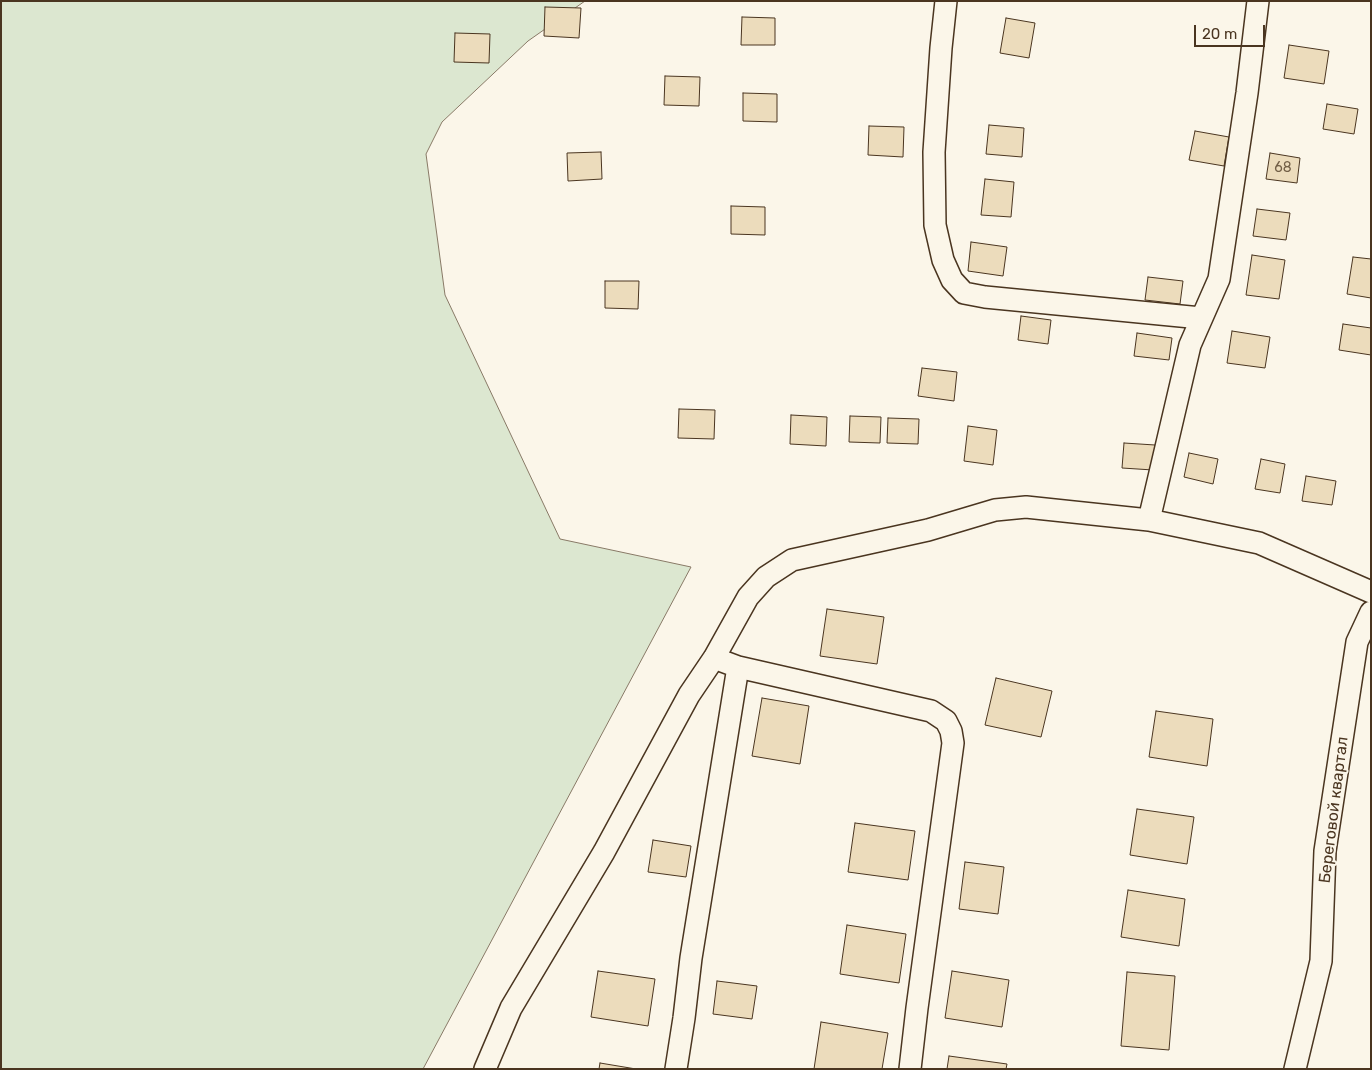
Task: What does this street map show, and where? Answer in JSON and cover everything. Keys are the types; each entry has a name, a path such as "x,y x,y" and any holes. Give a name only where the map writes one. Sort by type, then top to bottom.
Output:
{"street":[{"path":"946,1 934,152 935,225 943,260 952,280 964,293 985,297 1202,318"},
{"path":"1149,520 1190,345 1219,279 1247,93 1258,1"},
{"path":"485,1069 511,1008 604,852 689,695 714,658 748,598 766,577 792,560 928,530 994,510 1026,507 1149,520 1259,543 1371,592"},
{"name":"Береговой квартал","path":"1295,1069 1320,961 1325,850 1357,642 1371,612"},
{"path":"714,658 738,667 932,711 946,721 951,731 953,743 910,1069"},
{"path":"676,1069 691,958 738,667"}],"green space":[{"path":"1,1 585,1 528,41 442,122 426,154 445,295 560,539 691,567 423,1069 1,1069"}],"building":[{"path":"545,7 581,8 579,38 544,36"},
{"path":"742,17 775,18 775,45 741,45"},
{"path":"1006,18 1035,23 1029,58 1000,53"},
{"path":"455,33 490,34 489,63 454,62"},
{"path":"1289,45 1329,51 1324,84 1284,78"},
{"path":"665,76 700,77 699,106 664,105"},
{"path":"743,93 777,94 777,122 743,121"},
{"path":"1327,104 1358,109 1354,134 1323,129"},
{"path":"989,125 1024,128 1022,157 986,154"},
{"path":"869,126 904,127 903,157 868,155"},
{"path":"1195,131 1229,137 1224,166 1189,160"},
{"path":"601,152 602,179 568,181 567,153"},
{"path":"1270,153 1300,158 1297,183 1266,179"},
{"path":"985,179 1014,182 1011,217 981,215"},
{"path":"731,206 765,207 765,235 731,234"},
{"path":"1257,209 1290,213 1286,240 1253,236"},
{"path":"971,242 1007,247 1003,276 968,271"},
{"path":"1252,255 1285,260 1279,299 1246,295"},
{"path":"1353,257 1371,259 1371,298 1347,294"},
{"path":"1148,277 1183,281 1180,304 1145,300"},
{"path":"605,281 639,281 638,309 605,308"},
{"path":"1021,316 1051,320 1048,344 1018,340"},
{"path":"1343,324 1371,328 1371,355 1339,350"},
{"path":"1232,331 1270,337 1265,368 1227,363"},
{"path":"1137,333 1172,338 1169,360 1134,356"},
{"path":"922,368 957,372 954,401 918,396"},
{"path":"679,409 715,410 714,439 678,438"},
{"path":"791,415 827,417 826,446 790,444"},
{"path":"850,416 881,417 880,443 849,442"},
{"path":"888,418 919,419 918,444 887,443"},
{"path":"968,426 997,430 993,465 964,461"},
{"path":"1124,443 1155,445 1153,470 1122,468"},
{"path":"1189,453 1218,459 1213,484 1184,477"},
{"path":"1261,459 1285,464 1280,493 1255,489"},
{"path":"1306,476 1336,481 1332,505 1302,501"},
{"path":"827,609 884,617 877,664 820,656"},
{"path":"996,678 1052,691 1041,737 985,725"},
{"path":"762,698 809,706 800,764 752,756"},
{"path":"1156,711 1213,719 1207,766 1149,757"},
{"path":"1137,809 1194,817 1187,864 1130,855"},
{"path":"855,823 915,831 908,880 848,872"},
{"path":"653,840 691,846 686,877 648,872"},
{"path":"965,862 1004,867 998,914 959,909"},
{"path":"1128,890 1185,899 1179,946 1121,937"},
{"path":"847,925 906,934 899,983 840,974"},
{"path":"598,971 655,979 648,1026 591,1017"},
{"path":"952,971 1009,980 1002,1027 945,1018"},
{"path":"1127,972 1175,976 1169,1050 1121,1046"},
{"path":"717,981 757,986 752,1019 713,1014"},
{"path":"821,1022 888,1033 882,1069 814,1069"},
{"path":"949,1056 1007,1064 1006,1069 947,1069"},
{"path":"600,1063 636,1069 599,1069"}]}
